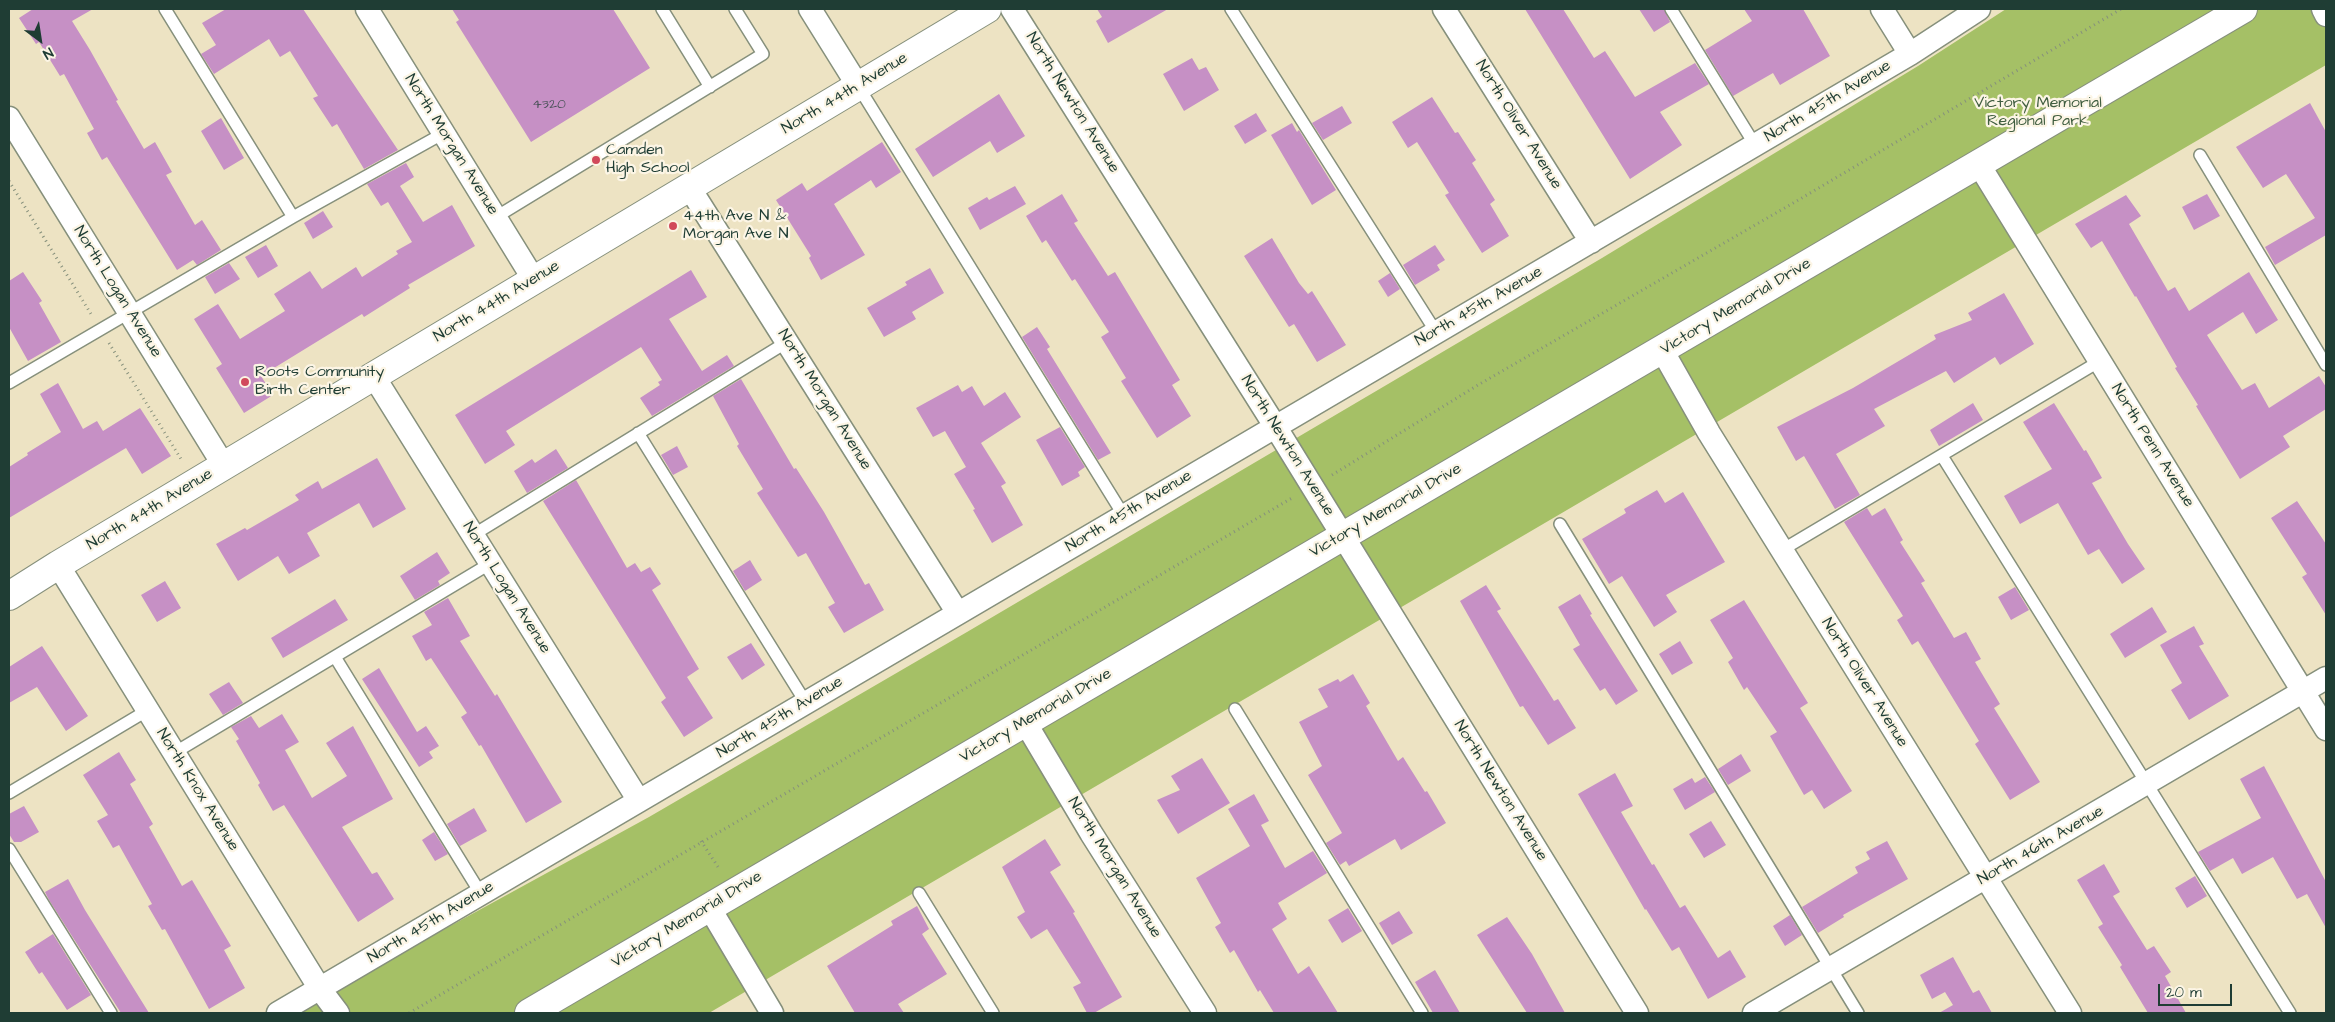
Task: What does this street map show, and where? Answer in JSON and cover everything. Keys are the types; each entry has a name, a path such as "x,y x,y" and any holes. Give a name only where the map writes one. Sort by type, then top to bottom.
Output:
{"street":[{"name":"North Morgan Avenue","path":"367,9 534,280"},
{"path":"810,9 858,86"},
{"name":"North 44th Avenue","path":"9,596 373,375 987,9"},
{"name":"North Newton Avenue","path":"1012,9 1344,536 1638,1013"},
{"name":"North Oliver Avenue","path":"1444,9 1591,242"},
{"path":"1882,9 1910,54"},
{"name":"North 45th Avenue","path":"278,1013 1910,54 1979,9"},
{"name":"Victory Memorial Drive","path":"528,1013 2243,9"},
{"path":"2323,9 2326,15"},
{"name":"North Logan Avenue","path":"9,118 224,466"},
{"name":"North Penn Avenue","path":"1978,163 2326,729"},
{"name":"North Morgan Avenue","path":"689,188 951,602 956,614"},
{"name":"North Oliver Avenue","path":"1662,350 1709,433 1984,879 2070,1013"},
{"name":"North Logan Avenue","path":"373,375 639,801"},
{"name":"North Knox Avenue","path":"58,565 320,989 338,1013"},
{"name":"North 46th Avenue","path":"1754,1013 2326,678"},
{"name":"North Morgan Avenue","path":"1025,722 1091,832 1205,1013"},
{"path":"709,907 772,1013"}],"lane":[{"path":"165,9 293,217"},
{"path":"662,9 710,87"},
{"path":"496,217 763,54 735,9"},
{"path":"1231,9 1436,332"},
{"path":"1671,9 1755,145"},
{"path":"858,86 1124,516"},
{"path":"9,383 129,311 293,217 444,134"},
{"path":"2200,155 2326,365"},
{"path":"473,535 787,342"},
{"path":"1782,550 2100,361"},
{"path":"638,434 806,703"},
{"path":"1942,456 2290,1013"},
{"path":"1560,524 1858,1013"},
{"path":"174,753 491,563"},
{"path":"335,657 480,894"},
{"path":"1235,709 1422,1013"},
{"path":"9,793 148,710"},
{"path":"9,849 112,1013"},
{"path":"919,893 993,1013"}],"path":[{"path":"1337,472 1478,385 1795,202 2121,9"},
{"path":"410,1013 1288,501"},
{"path":"701,842 734,892"}],"green space":[{"name":"Victory Memorial Regional Park","path":"2006,9 2326,9 2326,65 709,1013 295,1013 326,994 649,817 967,632 1602,258 1918,66"}],"building":[{"path":"33,9 93,9 72,21 144,149 155,142 172,172 166,175 195,225 202,220 221,250 197,265 193,260 177,270 107,157 102,160 87,133 94,129 64,74 60,76 39,42 36,44 19,18"},
{"path":"226,9 303,9 398,150 364,169 337,124 332,127 313,98 318,96 290,51 280,57 269,39 214,74 201,54 216,45 202,23"},
{"path":"452,9 613,9 650,68 531,142 456,22 459,20"},
{"path":"1097,9 1168,9 1108,43 1096,21 1102,17"},
{"path":"1525,9 1563,9 1594,58 1605,51 1635,97 1695,63 1709,84 1660,112 1682,145 1630,179"},
{"path":"1639,9 1664,9 1670,22 1654,32"},
{"path":"1744,9 1803,9 1830,56 1780,85 1773,73 1733,96 1705,50 1752,21"},
{"path":"1192,58 1199,70 1206,67 1219,90 1184,111 1163,74"},
{"path":"999,94 1025,136 997,153 990,141 933,177 915,149"},
{"path":"1432,97 1455,133 1458,132 1476,160 1472,163 1495,200 1490,204 1509,236 1482,253 1445,195 1449,193 1417,142 1408,148 1392,122"},
{"path":"2310,103 2326,132 2326,235 2275,265 2265,247 2315,218 2286,174 2263,188 2236,147"},
{"path":"1342,106 1352,123 1323,140 1312,123"},
{"path":"1256,113 1267,131 1245,144 1234,126"},
{"path":"221,118 244,158 224,170 201,131"},
{"path":"1292,123 1297,132 1299,130 1336,190 1312,205 1271,135"},
{"path":"882,142 901,172 876,188 871,180 834,204 865,255 821,280 809,258 811,256 776,200 802,183 807,191"},
{"path":"406,163 414,177 400,186 423,222 452,205 475,246 408,285 410,288 364,317 362,314 261,376 273,395 244,413 216,368 222,364 194,319 218,304 240,339 285,311 274,294 310,271 322,289 356,267 362,277 398,254 396,251 412,242 388,202 381,206 367,184"},
{"path":"1015,186 1026,204 980,230 968,208 987,197 989,200"},
{"path":"1062,194 1078,221 1074,223 1108,276 1115,272 1180,380 1172,385 1191,416 1157,438 1121,381 1126,378 1101,337 1109,332 1075,279 1072,281 1046,240 1042,243 1026,216"},
{"path":"2207,194 2220,216 2194,230 2182,207"},
{"path":"2126,195 2141,216 2129,224 2168,291 2175,287 2189,311 2249,272 2278,320 2256,334 2243,312 2207,335 2242,390 2255,383 2269,408 2319,376 2326,387 2326,409 2283,436 2290,447 2240,479 2196,406 2198,405 2175,368 2177,367 2136,296 2102,241 2091,248 2075,224"},
{"path":"323,211 333,227 313,239 304,223"},
{"path":"1272,238 1299,283 1308,294 1312,291 1346,345 1317,362 1294,324 1289,327 1244,256"},
{"path":"266,245 278,266 258,278 245,257"},
{"path":"1435,245 1445,260 1437,265 1440,270 1415,285 1403,265"},
{"path":"229,263 240,279 215,294 205,277"},
{"path":"930,268 944,293 912,312 916,319 884,337 867,308 907,285 905,282"},
{"path":"691,270 707,297 669,319 702,371 727,355 734,366 652,416 640,398 660,385 658,382 662,380 641,347 506,431 515,445 485,464 455,415"},
{"path":"23,272 42,301 39,303 61,342 28,361 9,327 9,281"},
{"path":"1390,273 1400,289 1388,297 1378,281"},
{"path":"2004,293 2034,344 2000,365 1995,357 1954,383 1946,371 1874,409 1885,426 1836,454 1860,495 1835,509 1804,456 1796,461 1777,427 1853,388 1936,339 1934,335 1972,320 1968,313"},
{"path":"1037,327 1050,347 1047,349 1111,453 1098,460 1022,337"},
{"path":"741,379 794,469 796,468 824,512 865,585 869,583 884,610 844,633 828,607 835,603 806,553 798,557 757,493 763,489 737,446 739,444 713,396"},
{"path":"58,383 83,429 97,421 103,431 140,408 171,456 142,474 126,448 9,518 9,467 28,455 27,453 61,432 40,394"},
{"path":"958,385 962,392 972,386 984,406 1005,392 1021,417 981,443 1006,483 1001,486 1023,525 992,543 973,510 975,509 954,474 966,467 945,431 933,437 916,408"},
{"path":"1973,403 1983,420 1939,446 1930,430"},
{"path":"2054,403 2084,451 2086,450 2102,478 2092,483 2145,569 2122,584 2099,549 2088,555 2058,503 2020,524 2004,496 2052,469 2023,422"},
{"path":"1060,427 1085,467 1078,472 1080,476 1062,486 1036,440"},
{"path":"677,446 688,467 673,475 661,455"},
{"path":"556,449 568,468 527,493 514,471 532,459 535,463"},
{"path":"377,458 406,509 373,528 359,503 307,533 320,556 289,574 278,556 238,581 216,544 245,528 247,530 299,500 295,495 318,481 322,489"},
{"path":"576,480 627,568 635,563 641,572 650,567 661,584 652,590 699,669 687,677 713,718 684,737 661,702 666,698 543,501"},
{"path":"1657,490 1665,503 1683,492 1725,562 1666,595 1677,612 1654,627 1622,576 1609,584 1582,539 1626,513 1624,509"},
{"path":"2297,501 2326,544 2326,615 2302,577 2307,574 2271,518"},
{"path":"1867,508 1872,516 1885,508 1903,540 1900,542 1925,581 1921,583 1954,638 1966,632 1981,659 1975,662 2000,704 1994,708 2040,782 2010,800 1975,744 1979,741 1918,641 1912,645 1897,620 1903,616 1844,522"},
{"path":"437,552 450,573 438,581 440,585 415,600 400,576"},
{"path":"750,560 762,580 745,591 733,571"},
{"path":"165,581 181,608 157,622 141,595"},
{"path":"1486,585 1501,609 1497,611 1554,701 1558,699 1576,728 1548,745 1523,706 1520,707 1460,601"},
{"path":"2015,587 2029,610 2011,620 1998,597"},
{"path":"1580,594 1592,614 1590,615 1638,691 1616,705 1605,688 1600,691 1573,649 1580,645 1558,607"},
{"path":"448,598 470,636 460,641 495,696 497,694 562,802 526,823 481,745 479,746 461,717 467,713 431,658 426,661 412,636 432,625 424,612"},
{"path":"335,599 348,620 283,658 271,638"},
{"path":"1744,600 1808,703 1800,708 1852,791 1824,809 1812,790 1804,795 1770,736 1777,732 1747,687 1744,690 1728,662 1733,658 1710,620"},
{"path":"2152,607 2167,632 2125,658 2110,634"},
{"path":"2194,626 2204,644 2199,646 2229,696 2189,720 2171,690 2182,683 2160,645"},
{"path":"1680,641 1693,663 1672,675 1659,654"},
{"path":"751,643 765,665 742,680 727,657"},
{"path":"42,646 88,716 66,731 37,687 9,703 9,667"},
{"path":"379,668 417,732 426,726 439,746 429,752 433,758 419,767 362,679"},
{"path":"1353,674 1370,703 1366,706 1398,761 1403,757 1425,792 1427,791 1446,823 1401,850 1395,839 1349,866 1346,861 1340,865 1326,843 1342,833 1308,775 1322,766 1299,722 1328,707 1318,689 1338,679 1340,682"},
{"path":"229,682 243,703 223,715 209,694"},
{"path":"282,714 299,742 285,750 312,798 347,776 326,743 353,726 393,799 342,827 372,874 377,872 394,899 358,922 284,805 273,811 258,785 260,783 236,741 239,739 231,727 251,716 259,728"},
{"path":"119,752 136,780 130,784 153,824 149,827 182,886 192,880 231,946 224,950 245,988 209,1009 165,929 162,930 148,906 152,904 119,845 113,848 97,821 108,815 83,775"},
{"path":"1741,754 1751,771 1728,785 1718,769"},
{"path":"1202,758 1230,803 1178,834 1157,800 1180,790 1171,776"},
{"path":"2264,766 2326,882 2326,928 2307,894 2297,899 2273,857 2242,874 2233,858 2210,871 2198,852 2261,818 2240,779"},
{"path":"1615,773 1633,806 1621,812 1652,865 1654,864 1680,908 1685,905 1718,958 1730,950 1746,977 1708,999 1679,947 1672,951 1645,910 1578,794"},
{"path":"1705,777 1715,792 1685,810 1673,789 1692,778 1695,783"},
{"path":"1254,794 1269,821 1261,825 1285,868 1313,851 1327,873 1278,903 1287,919 1272,929 1298,974 1309,966 1338,1013 1274,1013 1260,990 1258,992 1234,950 1230,953 1215,927 1221,923 1196,878 1250,846 1228,809"},
{"path":"24,806 39,832 21,842 14,842 9,834 9,814"},
{"path":"474,808 487,831 460,846 447,824"},
{"path":"1711,821 1726,845 1704,858 1689,834"},
{"path":"434,832 448,854 435,861 422,840"},
{"path":"1045,839 1061,865 1050,872 1075,912 1073,913 1122,997 1094,1013 1087,1013 1073,987 1081,983 1047,929 1031,939 1017,917 1025,912 1002,867"},
{"path":"1887,841 1908,879 1843,915 1844,917 1818,933 1802,907 1858,873 1855,867 1870,859 1866,852"},
{"path":"2104,864 2120,892 2113,896 2147,950 2154,946 2171,972 2165,976 2186,1013 2148,1013 2120,967 2122,965 2098,927 2103,924 2077,880"},
{"path":"2195,876 2207,896 2187,908 2175,888"},
{"path":"68,879 149,1013 121,1013 49,900 45,892"},
{"path":"917,906 929,929 922,934 947,974 898,1004 904,1013 855,1013 827,966 893,925 891,921"},
{"path":"1348,908 1362,931 1342,943 1328,920"},
{"path":"1399,911 1413,933 1392,945 1379,923"},
{"path":"1790,915 1802,935 1785,946 1773,926"},
{"path":"1507,917 1532,954 1565,1013 1527,1013 1477,935"},
{"path":"53,934 91,995 67,1010 42,972 39,974 25,952"},
{"path":"1953,957 1973,993 1979,990 1992,1013 1939,1013 1953,1005 1945,992 1932,999 1920,975"},
{"path":"1435,970 1460,1013 1433,1013 1415,982"}],"place":[{"name":"Camden High School","path":"596,160"},
{"name":"44th Ave N & Morgan Ave N","path":"673,226"},
{"name":"Roots Community Birth Center","path":"245,382"}]}
